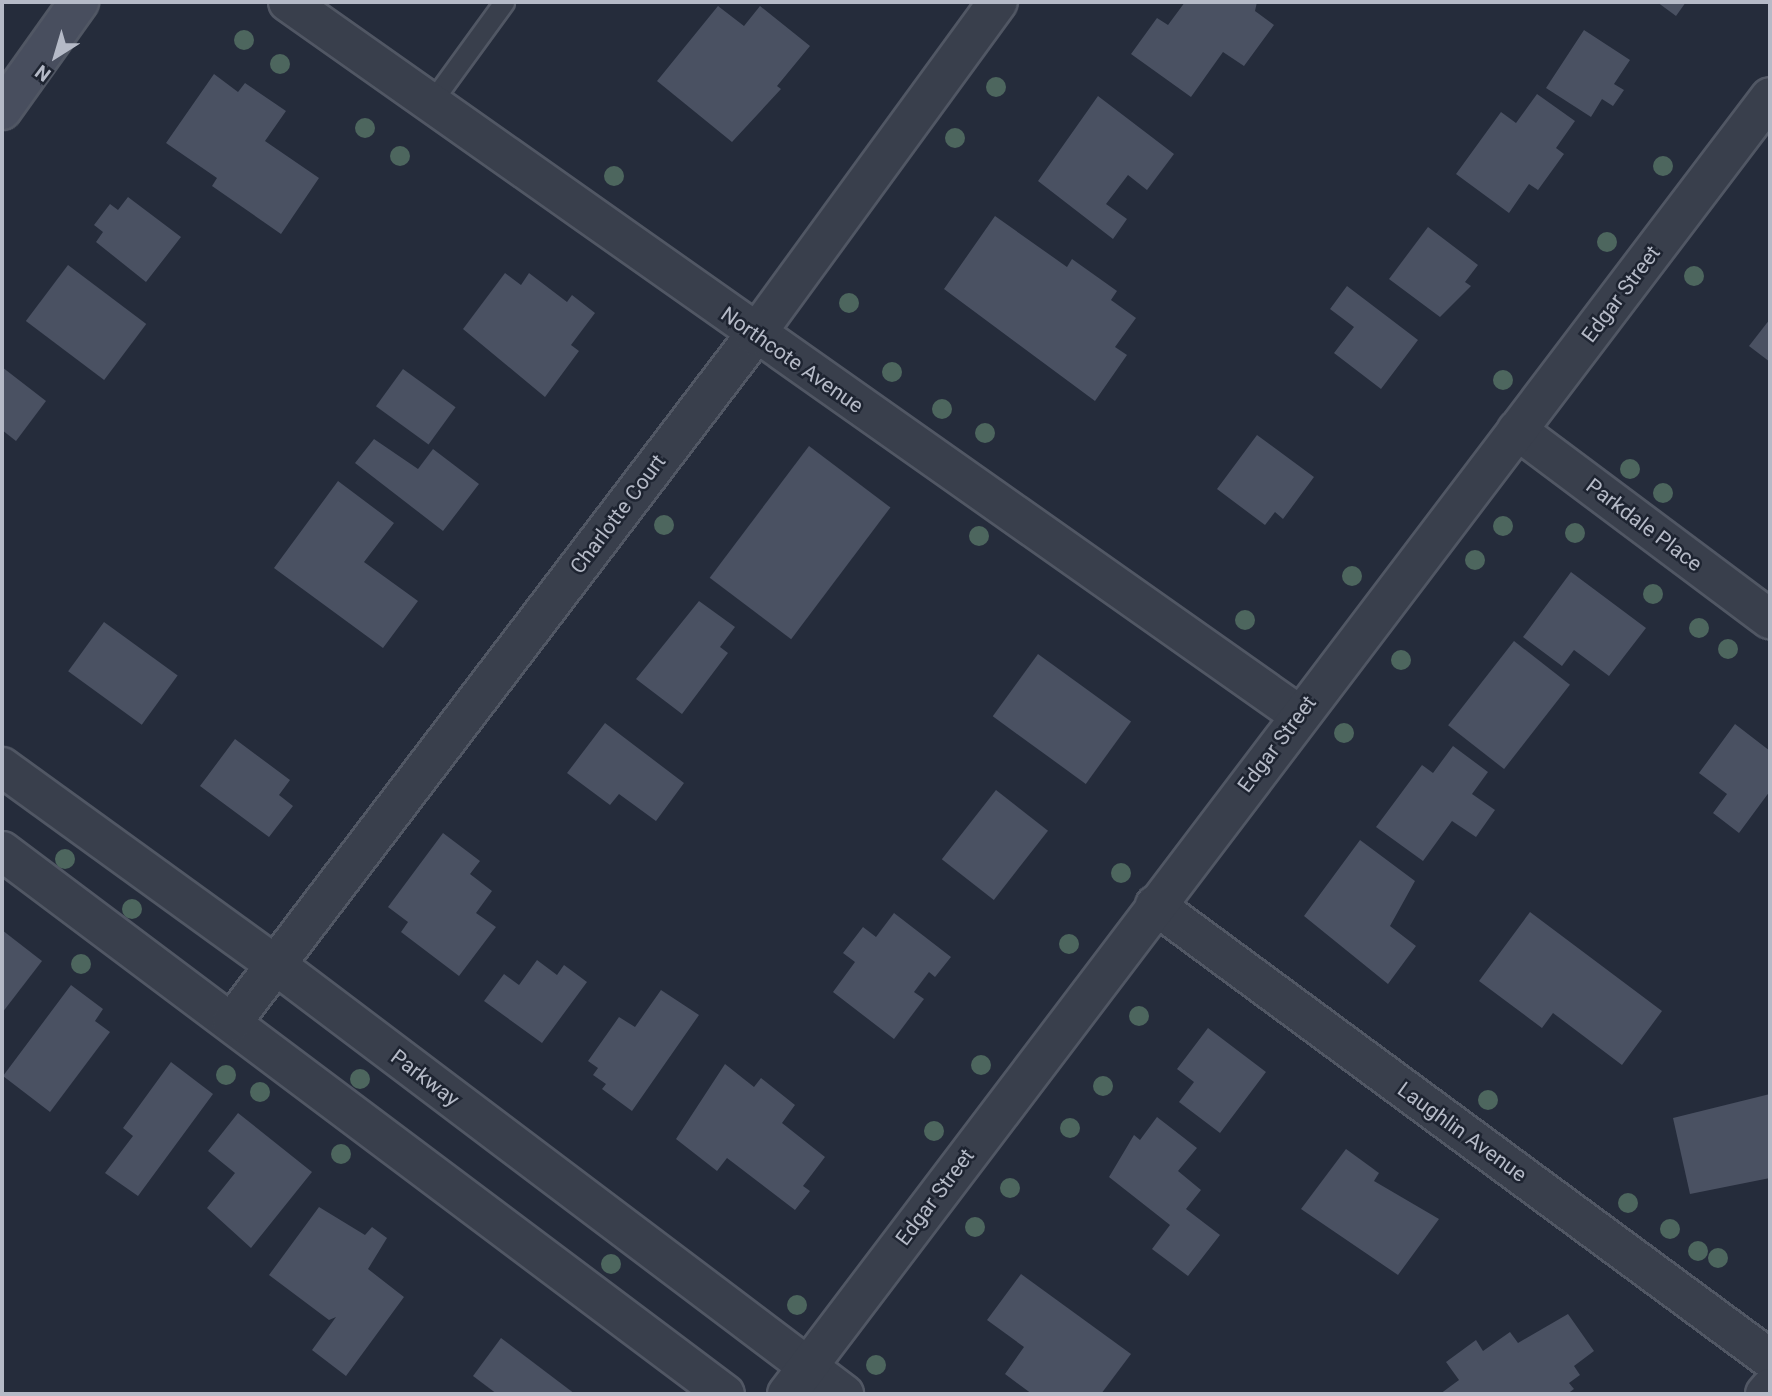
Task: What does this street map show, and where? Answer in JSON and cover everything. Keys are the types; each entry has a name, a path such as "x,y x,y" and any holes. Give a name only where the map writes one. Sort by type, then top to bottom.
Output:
{"main road":[{"path":"7,91 79,2"}],"street":[{"name":"Northcote Avenue","path":"288,2 755,335 1299,715"},
{"name":"Charlotte Court","path":"232,1022 755,335 998,2"},
{"name":"Edgar Street","path":"797,1381 1154,905 1770,97"},
{"name":"Parkdale Place","path":"1517,430 1770,620"},
{"name":"Parkway","path":"2,767 276,965 797,1381 844,1394"},
{"path":"2,852 725,1394"},
{"name":"Laughlin Avenue","path":"1154,905 1770,1359"},
{"path":"1765,1394 1770,1388"}],"lane":[{"path":"430,104 504,2"}],"building":[{"path":"1185,2 1257,2 1255,11 1274,25 1244,66 1223,52 1191,97 1131,54 1157,18 1168,25"},
{"path":"1657,2 1686,2 1676,16"},
{"path":"718,6 744,26 760,6 810,46 777,86 781,89 732,142 657,81"},
{"path":"1584,30 1630,60 1614,84 1624,90 1613,106 1602,99 1591,117 1546,88"},
{"path":"214,74 238,92 245,83 286,111 265,141 319,178 281,234 212,186 217,178 166,143"},
{"path":"1537,94 1575,121 1556,148 1564,154 1538,190 1529,184 1509,213 1456,174 1501,112 1516,123"},
{"path":"1098,96 1174,154 1147,190 1128,175 1106,204 1127,219 1113,239 1038,181"},
{"path":"128,197 181,237 146,282 96,242 103,232 94,225 110,204 118,210"},
{"path":"995,216 1067,267 1072,259 1117,291 1111,300 1136,318 1115,347 1127,355 1095,401 944,289"},
{"path":"1428,227 1478,265 1465,282 1471,286 1440,317 1389,279"},
{"path":"68,265 146,324 104,380 26,321"},
{"path":"505,273 521,285 529,273 567,302 572,295 595,313 571,345 579,351 545,397 463,329"},
{"path":"1347,286 1418,340 1381,389 1334,353 1354,327 1330,309"},
{"path":"1770,319 1770,362 1749,346"},
{"path":"2,367 46,401 16,441 2,430"},
{"path":"403,369 456,407 429,444 376,406"},
{"path":"1257,435 1314,477 1283,519 1275,512 1265,525 1217,489"},
{"path":"374,439 418,469 433,449 479,484 443,531 355,463"},
{"path":"809,446 890,507 791,639 710,578"},
{"path":"338,481 394,523 364,562 418,601 383,648 274,568"},
{"path":"1571,572 1646,628 1609,676 1574,650 1562,666 1523,637"},
{"path":"699,601 735,627 720,647 728,653 682,714 636,679"},
{"path":"104,622 178,675 142,725 68,671"},
{"path":"1514,641 1570,685 1504,769 1448,725"},
{"path":"1038,654 1131,722 1086,784 993,716"},
{"path":"605,723 684,783 656,821 619,794 610,805 567,773"},
{"path":"1735,724 1770,751 1770,791 1739,833 1713,813 1727,794 1699,773"},
{"path":"235,739 290,780 279,795 293,806 269,837 200,786"},
{"path":"1453,746 1488,772 1472,794 1495,810 1476,837 1452,821 1423,861 1376,827 1422,765 1433,773"},
{"path":"996,790 1048,831 994,900 942,859"},
{"path":"443,833 480,861 470,874 492,891 476,913 496,927 459,976 401,932 408,922 388,907"},
{"path":"1360,840 1415,881 1390,926 1416,946 1388,984 1304,916"},
{"path":"1530,912 1662,1011 1622,1065 1553,1013 1542,1028 1479,981"},
{"path":"894,913 951,957 935,977 929,972 914,992 924,999 894,1039 833,992 855,962 843,953 863,927 876,937"},
{"path":"2,930 42,961 2,1013"},
{"path":"537,960 557,975 564,965 587,982 542,1043 484,1001 504,974 519,985"},
{"path":"71,985 103,1009 95,1021 110,1032 50,1112 3,1076"},
{"path":"661,990 699,1015 632,1111 602,1089 606,1084 593,1075 598,1068 588,1061 619,1017 635,1027"},
{"path":"1208,1028 1266,1072 1220,1133 1179,1102 1194,1082 1177,1069"},
{"path":"171,1062 213,1094 138,1196 105,1173 133,1136 123,1128"},
{"path":"725,1064 754,1087 761,1078 795,1105 782,1123 825,1157 803,1186 810,1191 795,1210 727,1158 717,1171 676,1139"},
{"path":"1770,1094 1770,1178 1690,1194 1673,1118"},
{"path":"238,1113 312,1172 251,1248 207,1208 235,1173 208,1151"},
{"path":"1157,1117 1197,1148 1178,1171 1201,1190 1186,1209 1220,1235 1188,1276 1152,1249 1170,1225 1109,1177 1134,1135 1140,1140"},
{"path":"1346,1149 1379,1173 1374,1181 1439,1219 1398,1275 1301,1209"},
{"path":"319,1207 365,1235 372,1227 387,1238 368,1269 404,1297 346,1376 312,1350 336,1317 329,1320 269,1275"},
{"path":"1021,1274 1131,1354 1101,1394 1032,1394 1005,1374 1024,1347 987,1320"},
{"path":"1568,1314 1594,1351 1574,1366 1580,1375 1569,1383 1574,1389 1567,1394 1440,1394 1459,1380 1446,1362 1476,1340 1483,1351 1510,1332 1518,1343"},
{"path":"501,1338 575,1394 497,1394 473,1376"}]}
